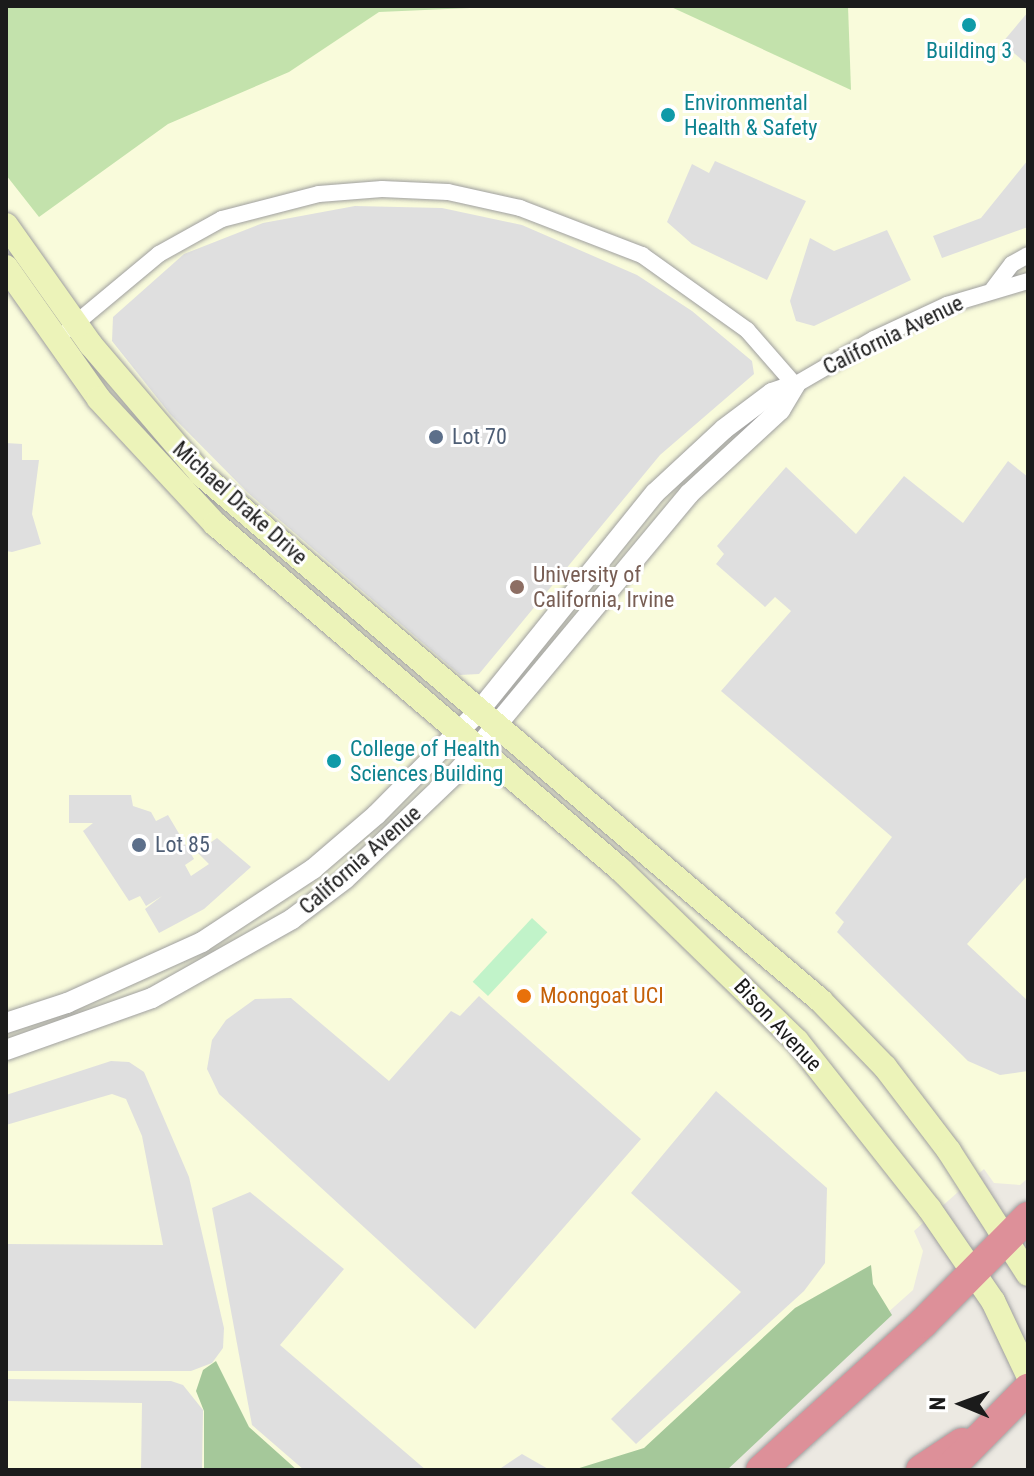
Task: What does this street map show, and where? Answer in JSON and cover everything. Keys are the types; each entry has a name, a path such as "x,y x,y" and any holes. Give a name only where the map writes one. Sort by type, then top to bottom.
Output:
{"highway":[{"path":"761,1470 923,1323 1018,1226"},
{"path":"948,1470 1028,1389"},
{"path":"921,1470 1004,1415"}],"main road":[{"name":"Michael Drake Drive","path":"6,225 119,423 215,524 461,730"},
{"name":"Michael Drake Drive","path":"6,267 201,474 488,719"},
{"name":"Bison Avenue","path":"488,719 821,1001 885,1067 1018,1226 1028,1274"},
{"name":"Bison Avenue","path":"461,730 685,929 797,1041 853,1107 993,1301 1028,1375"}],"street":[{"path":"67,330 159,254 222,219 350,191 448,192 520,208 642,255 747,330 795,385"},
{"name":"California Avenue","path":"993,289 1012,264 1028,255"},
{"name":"California Avenue","path":"6,1050 152,998 292,919 345,879 479,747 488,719 655,493 724,429 772,393 795,385 874,339 993,289 1028,281"},
{"name":"California Avenue","path":"6,1023 140,972 252,912 376,815 461,730 488,719 689,494 780,410 795,385"}],"shaded area":[{"name":"University of California, Irvine","path":"6,6 1028,6 1028,1178 1020,1185 994,1183 984,1169 914,1231 923,1251 913,1290 711,1470 6,1470"},
{"path":"1028,12 1028,65 1002,43"},
{"path":"1028,160 1028,227 942,258 933,236 981,218"},
{"path":"715,161 806,201 767,280 692,244 667,222 692,164 709,173"},
{"name":"Lot 70","path":"355,206 442,208 522,225 637,275 692,311 752,361 754,374 660,455 479,674 460,675 247,492 170,414 112,341 113,317 184,254 263,223"},
{"path":"887,230 911,280 814,326 796,321 790,301 810,238 834,251"},
{"path":"6,443 22,444 22,460 39,460 32,514 41,544 12,552 6,551"},
{"path":"1008,461 1028,477 1028,875 967,944 1028,1001 1028,1071 1000,1075 968,1061 837,932 844,922 835,913 892,837 721,691 791,611 775,597 765,607 716,564 724,554 717,546 786,467 856,534 904,476 963,523"},
{"name":"Lot 85","path":"69,795 131,795 133,806 151,812 156,821 168,815 194,859 185,865 191,876 209,864 197,852 217,838 251,867 204,909 159,933 145,909 162,896 146,906 140,896 129,901 83,831 93,823 69,823"},
{"path":"479,996 641,1139 475,1329 219,1094 207,1069 212,1040 226,1020 255,999 291,998 389,1081 451,1011 460,1016"},
{"path":"111,1061 129,1062 144,1072 189,1177 224,1328 223,1348 212,1363 191,1371 6,1371 6,1244 163,1245 142,1136 126,1099 112,1094 6,1125 6,1095"},
{"path":"716,1091 827,1188 825,1263 804,1291 636,1444 611,1419 741,1292 631,1193"},
{"path":"250,1192 344,1269 280,1345 426,1470 304,1470 252,1425 212,1208"},
{"path":"6,1379 171,1381 183,1385 203,1410 202,1470 141,1470 142,1403 6,1401"},
{"path":"522,1454 550,1470 498,1470"}],"green space":[{"path":"6,6 515,6 379,12 289,72 168,124 39,217 6,175"},
{"path":"669,6 848,6 851,90"},
{"path":"532,918 547,932 488,996 473,982"},
{"path":"871,1265 873,1284 892,1315 727,1470 573,1470 644,1448 795,1308"},
{"path":"216,1361 249,1427 297,1470 204,1470 204,1411 196,1391 203,1370"}],"place":[{"name":"Building 3","path":"969,25"},
{"name":"Environmental Health & Safety","path":"668,115"},
{"name":"Lot 70","path":"436,437"},
{"name":"University of California, Irvine","path":"517,587"},
{"name":"College of Health Sciences Building","path":"334,761"},
{"name":"Lot 85","path":"139,845"},
{"name":"Moongoat UCI","path":"524,996"}]}
